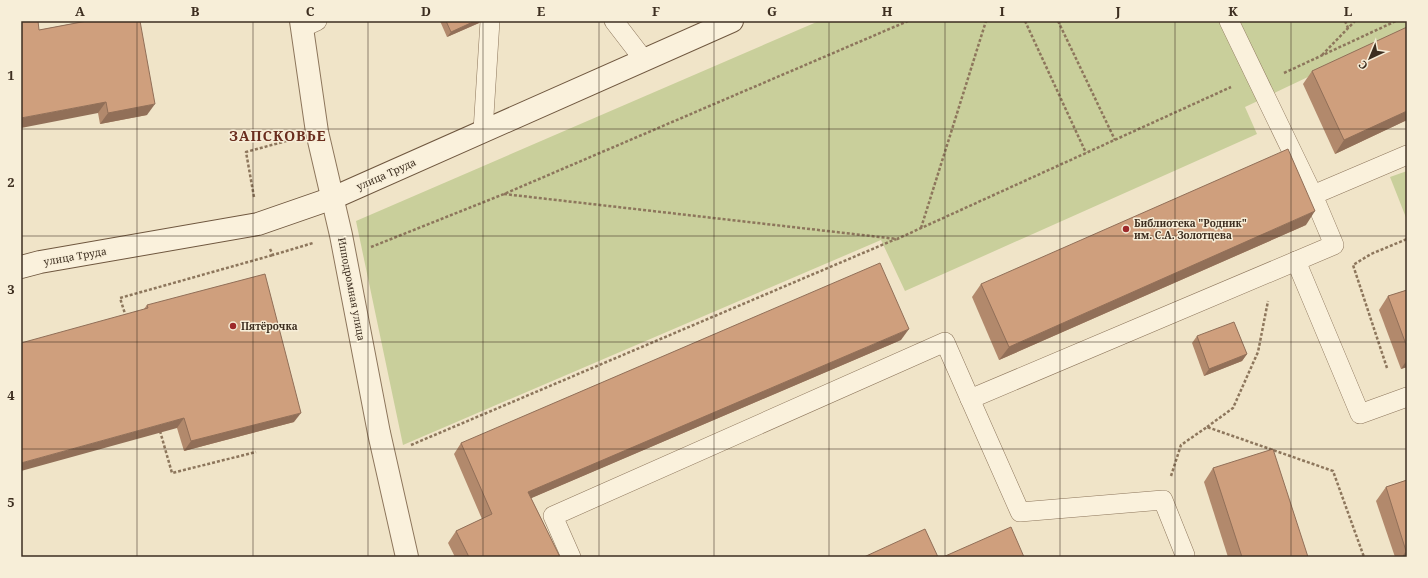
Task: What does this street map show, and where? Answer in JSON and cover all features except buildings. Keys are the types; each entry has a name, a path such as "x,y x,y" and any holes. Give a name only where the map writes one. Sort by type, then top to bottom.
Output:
{"main road":[{"name":"улица Труда","path":"21,267 40,262 258,224 333,198 732,21"},
{"name":"Ипподромная улица","path":"307,23 317,132 341,235 377,426 407,557"}],"lane":[{"path":"483,131 490,21"},
{"path":"614,21 644,60"},
{"path":"970,399 1334,244 1313,195 1229,21"},
{"path":"1313,195 1407,155"},
{"path":"1296,261 1360,414 1407,397"},
{"path":"571,557 553,516 945,342 1020,512 1163,500 1184,556"}],"path":[{"path":"127,320 120,298 341,235 371,247 504,194 908,21"},
{"path":"921,228 986,21"},
{"path":"1025,21 1086,153"},
{"path":"1058,21 1115,140"},
{"path":"1345,21 1348,28"},
{"path":"1320,56 1355,21"},
{"path":"385,456 896,239 1115,140 1258,80 1320,56 1396,21"},
{"path":"273,255 258,224 246,152 317,132"},
{"path":"504,194 896,239"},
{"path":"1387,368 1353,265 1371,254 1407,239"},
{"path":"1163,500 1181,445 1233,408 1258,352 1275,270"},
{"path":"1207,427 1333,471 1364,557"},
{"path":"158,428 172,473 256,452"}],"green space":[{"path":"819,21 1407,21 1407,30 1245,107 1257,134 905,291 881,240 403,445 356,221"},
{"path":"1407,171 1407,220 1390,177"}],"place":[{"name":"Библиотека \"Родник\" им. С.А. Золотцева","path":"1126,229"},
{"name":"Пятёрочка","path":"233,326"}],"district":[{"name":"ЗАПСКОВЬЕ","path":"278,135"}]}
